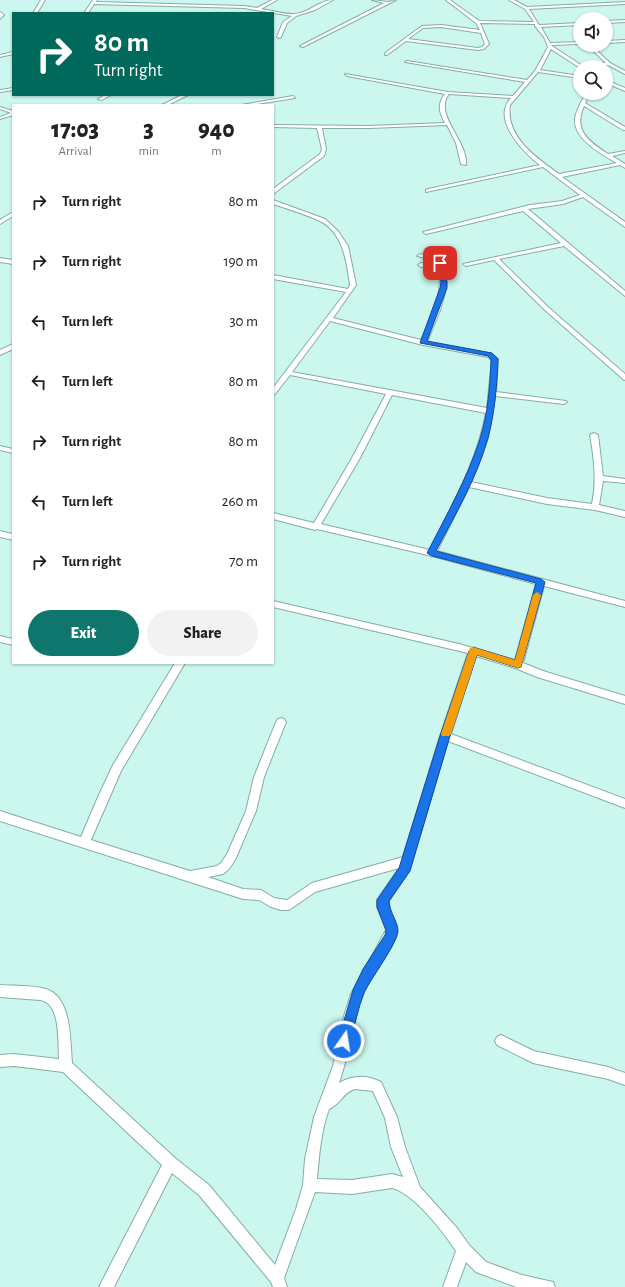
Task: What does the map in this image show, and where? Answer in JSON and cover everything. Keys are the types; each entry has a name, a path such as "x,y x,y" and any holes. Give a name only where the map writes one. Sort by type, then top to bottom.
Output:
{"street":[{"path":"36,12 43,0"},
{"path":"144,4 146,0"},
{"path":"200,6 202,0"},
{"path":"259,8 275,0"},
{"path":"279,36 285,22 295,15 312,10 331,0"},
{"path":"374,0 388,3"},
{"path":"302,46 394,0"},
{"path":"405,40 478,49 486,47 487,44 478,22 448,0"},
{"path":"511,0 526,8 550,46 573,61"},
{"path":"87,12 95,2 259,8 295,15"},
{"path":"526,8 625,3"},
{"path":"154,12 156,5"},
{"path":"0,13 2,15 0,18"},
{"path":"613,22 625,21"},
{"path":"478,22 573,24"},
{"path":"386,54 418,28 427,26 482,32"},
{"path":"613,42 625,41"},
{"path":"550,46 573,44"},
{"path":"550,46 537,71 526,81 513,97 506,111 508,120 523,147 543,166 625,225"},
{"path":"596,52 605,60"},
{"path":"0,56 12,53"},
{"path":"407,62 526,81"},
{"path":"613,66 625,73"},
{"path":"537,71 573,75"},
{"path":"347,75 448,93 513,97"},
{"path":"613,84 625,90"},
{"path":"0,91 12,89"},
{"path":"448,93 444,96 442,113 457,139 464,164"},
{"path":"100,99 107,96"},
{"path":"166,104 184,96"},
{"path":"249,104 293,97"},
{"path":"584,100 577,121 579,132 588,142 623,165"},
{"path":"583,103 625,129"},
{"path":"0,108 12,113"},
{"path":"0,118 12,113"},
{"path":"274,126 369,127 447,124"},
{"path":"274,191 322,155 324,149 319,126"},
{"path":"608,155 625,152"},
{"path":"558,176 623,165"},
{"path":"428,191 543,166"},
{"path":"426,232 530,207 563,202 584,195"},
{"path":"274,202 323,220 336,232 345,246 353,285 274,392"},
{"path":"524,209 625,294"},
{"path":"0,222 12,215"},
{"path":"466,264 565,244"},
{"path":"420,256 434,257 441,266 444,288 423,343"},
{"path":"496,259 547,309 625,378"},
{"path":"0,260 12,262"},
{"path":"421,265 441,266"},
{"path":"274,276 350,291"},
{"path":"329,319 423,343 494,357 493,394 484,438 467,484 432,553"},
{"path":"0,353 12,347"},
{"path":"288,373 489,411"},
{"path":"315,527 356,458 390,392"},
{"path":"493,394 564,402"},
{"path":"594,435 600,478 599,492 595,507"},
{"path":"0,448 12,450"},
{"path":"600,478 625,481"},
{"path":"467,484 547,501 595,507 625,514"},
{"path":"274,516 432,553 625,604"},
{"path":"1,535 12,537"},
{"path":"518,665 541,582"},
{"path":"274,604 473,651 518,665 540,674 625,700"},
{"path":"0,639 12,642"},
{"path":"279,1283 310,1185 312,1160 320,1117 338,1066 350,1016 368,973 390,937 392,930 383,907 383,900 404,871 445,736 473,651"},
{"path":"84,843 117,768 179,664"},
{"path":"189,876 218,870 225,866 231,857 251,811 259,777 281,722"},
{"path":"445,736 625,804"},
{"path":"0,816 243,894 261,895 271,902 281,905 289,905 312,888 407,861"},
{"path":"0,991 48,995 56,1002 60,1011 66,1066"},
{"path":"502,1041 532,1057 608,1073 625,1079"},
{"path":"0,1061 14,1060 66,1066 170,1163 204,1190 279,1283"},
{"path":"320,1117 337,1091 346,1086 361,1081 377,1086 391,1117 398,1147 415,1192"},
{"path":"106,1287 170,1163"},
{"path":"310,1185 352,1187 392,1181 400,1183 415,1192 452,1233 464,1250 482,1267 522,1282 548,1287"},
{"path":"450,1287 464,1250"}],"slow traffic":[{"path":"446,734 473,651 518,665 537,595"}],"route":[{"path":"344,1041 350,1016 358,994 368,973 390,937 392,930 383,907 383,900 404,871 445,736 473,651 518,665 541,582 432,553 467,484 484,438 493,394 495,359 490,355 423,343 444,288 440,263"}]}
